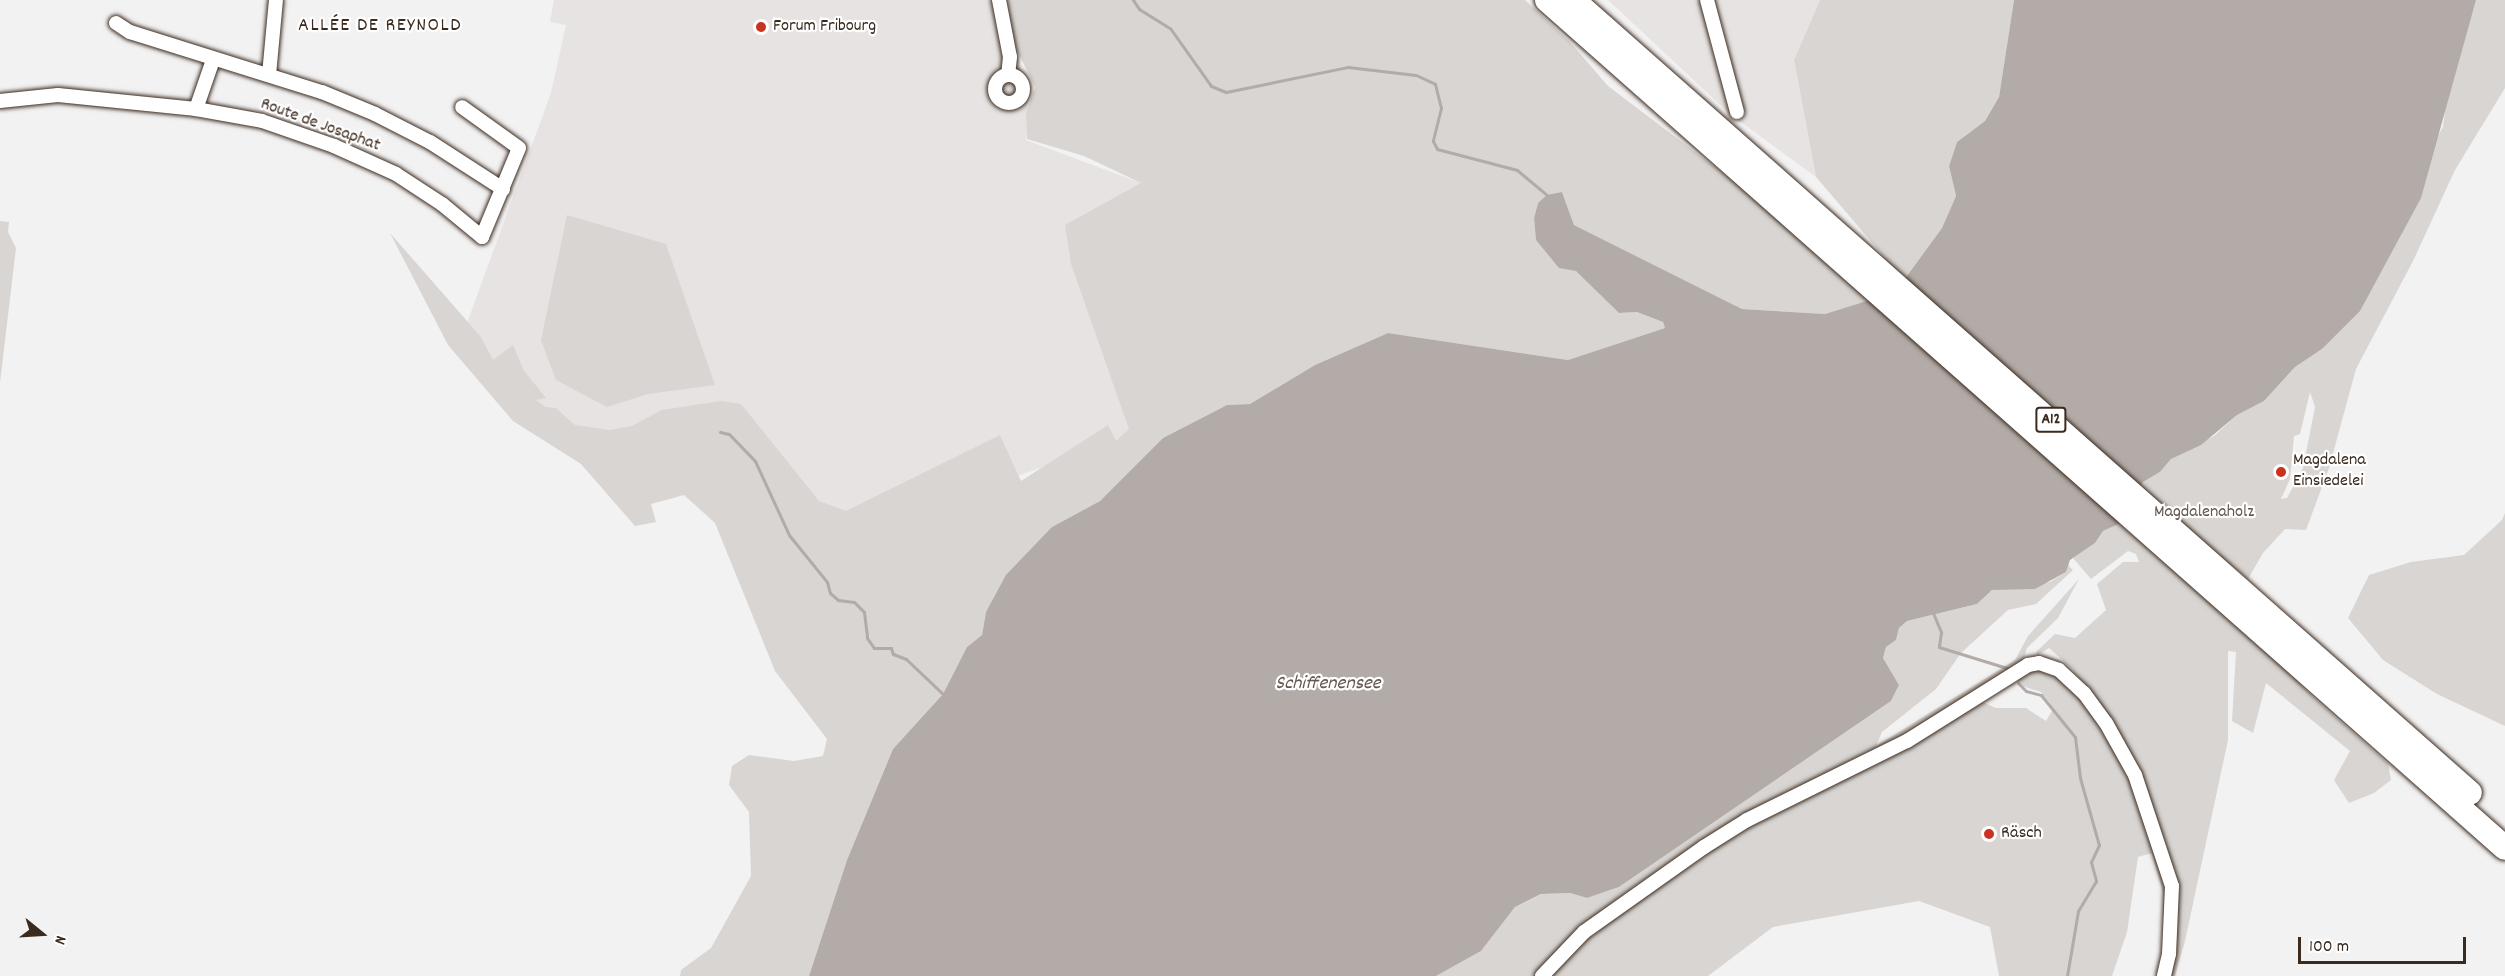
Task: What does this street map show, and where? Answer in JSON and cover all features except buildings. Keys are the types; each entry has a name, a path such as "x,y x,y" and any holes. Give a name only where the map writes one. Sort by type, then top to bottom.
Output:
{"highway":[{"name":"A12","path":"1547,0 1851,256 2240,598 2505,825"},
{"name":"A12","path":"1573,0 1851,256"},
{"name":"A12","path":"2240,598 2505,848"}],"street":[{"name":"Route de Josaphat","path":"268,75 276,0"},
{"path":"999,0 1010,57 1008,75"},
{"path":"1707,0 1737,112"},
{"name":"Route de Josaphat","path":"116,23 130,32 213,60 268,75 375,114 430,142 503,189"},
{"path":"196,109 213,60"},
{"name":"Route de Josaphat","path":"0,101 58,95 196,109 262,121 334,146 396,174 442,204 482,237 519,148 462,107"},
{"path":"1542,976 1584,932 1704,847 1747,820 1907,741 2028,665 2039,663 2059,670 2084,693 2106,723 2135,775 2172,886 2169,954 2164,976"}],"shaded area":[{"path":"554,0 996,0 1029,91 1026,140 1141,183 1135,435 851,534 568,440 463,334 551,93 566,25 550,22"},
{"path":"1608,0 1820,0 1794,60 1816,177 1730,114"}],"green space":[{"path":"1007,0 1525,0 1570,42 1608,86 1757,199 1873,299 1825,314 1742,309 1574,225 1562,192 1538,203 1534,218 1536,239 1581,275 1619,313 1637,312 1663,322 1665,328 1568,360 1388,333 1315,365 1250,404 1227,405 1163,438 1100,501 1052,527 986,612 982,635 967,647 943,694 893,749 847,860 809,976 680,976 681,970 711,948 751,876 749,812 729,785 732,766 749,755 794,761 823,756 827,739 775,671 715,523 684,495 651,504 656,522 635,526 581,464 513,421 448,345 390,233 481,337 493,360 513,345 524,371 546,398 536,400 545,407 556,408 575,425 610,430 632,426 662,410 721,401 741,404 819,501 846,511 1000,435 1021,481 1108,425 1116,441 1129,429 1071,264 1065,225 1141,183 1084,156 1027,139 1026,113 1035,87 1015,46"},
{"path":"1820,0 2014,0 1999,97 1985,121 1957,142 1949,166 1956,196 1942,228 1904,280 1816,177 1794,60"},
{"name":"Magdalenaholz","path":"2476,0 2505,0 2505,88 2455,170 2413,261 2356,369 2329,468 2306,530 2285,529 2263,553 2248,579 2232,566 2209,592 2312,696 2388,764 2391,780 2374,793 2349,803 2334,780 2350,751 2266,683 2253,733 2232,721 2236,652 2228,651 2228,740 2185,941 2175,976 2168,976 2180,888 2113,726 2072,669 2049,648 2037,656 2036,652 2055,634 2075,638 2106,610 2097,584 2123,562 2139,562 2136,554 2128,551 2091,579 2073,558 2095,543 2103,531 2121,523 2143,482 2160,472 2171,459 2214,436 2237,415 2264,401 2295,367 2322,349 2443,127 2447,95","holes":["2310,392 2315,407 2303,468 2287,498 2281,499 2290,479 2294,436 2300,434"]},
{"path":"567,215 666,244 715,385 648,394 607,407 556,380 541,340"},
{"path":"0,221 9,222 8,232 16,248 0,383"},
{"path":"2505,513 2505,726 2437,694 2383,660 2348,618 2369,575 2411,562 2464,555 2502,520"},
{"path":"2068,565 2073,570 2036,604 2008,610 1961,653 1936,689 1882,732 1876,746 2015,660 2028,636 2079,579 2058,618 2027,648 2023,662 1909,735 1765,806 1536,976 1436,976 1481,951 1515,907 1542,894 1570,893 1587,898 1619,887 1891,701 1899,685 1883,658 1886,647 1896,640 1899,628 1907,621 1977,604 1992,590 2050,582 2066,572"},
{"path":"2041,669 2051,671 2081,696 2103,726 2132,778 2169,898 2169,918 2163,917 2164,897 2152,853 2138,857 2127,932 2112,976 1999,976 1990,927 1919,901 1773,927 1708,976 1548,976 1584,936 1706,851 1980,701 1996,708 2026,708 2046,721 2052,711 2050,703 2041,692 2022,686 2016,679"}],"water":[{"name":"Schiffenensee","path":"2014,0 2476,0 2421,198 2360,311 2322,349 2295,367 2264,401 2237,415 2201,445 2171,459 2160,472 2143,482 2121,523 2103,531 2095,543 2070,560 2066,572 2035,589 1992,590 1977,604 1907,621 1899,628 1896,640 1886,647 1883,658 1899,685 1891,701 1619,887 1587,898 1570,893 1541,894 1515,907 1481,951 1436,976 809,976 847,860 893,749 943,694 967,647 982,635 986,612 1006,575 1052,527 1100,501 1163,438 1227,405 1250,404 1315,365 1388,333 1568,360 1665,328 1663,322 1637,312 1619,313 1576,271 1559,268 1536,240 1534,218 1538,203 1547,195 1562,192 1574,225 1742,309 1825,314 1873,299 1904,280 1942,228 1956,196 1949,166 1957,142 1985,121 1999,97"}],"waterway":[{"path":"1133,0 1139,9 1170,28 1211,86 1226,92 1348,67 1416,75 1435,84 1441,108 1433,141 1437,149 1517,170 1548,196"},
{"path":"720,432 729,434 755,461 789,535 827,582 830,593 838,600 854,602 864,612 867,638 874,648 891,648 893,654 906,659 943,694"},
{"path":"1933,613 1941,632 1939,647 2007,668"},
{"path":"2018,683 2026,691 2041,695 2075,737 2080,778 2099,845 2091,862 2096,881 2078,911 2067,976"}],"place":[{"name":"Forum Fribourg","path":"761,27"},
{"name":"Magdalena Einsiedelei","path":"2281,472"},
{"name":"Räsch","path":"1989,834"}],"district":[{"name":"ALLÉE DE REYNOLD","path":"380,26"}]}
